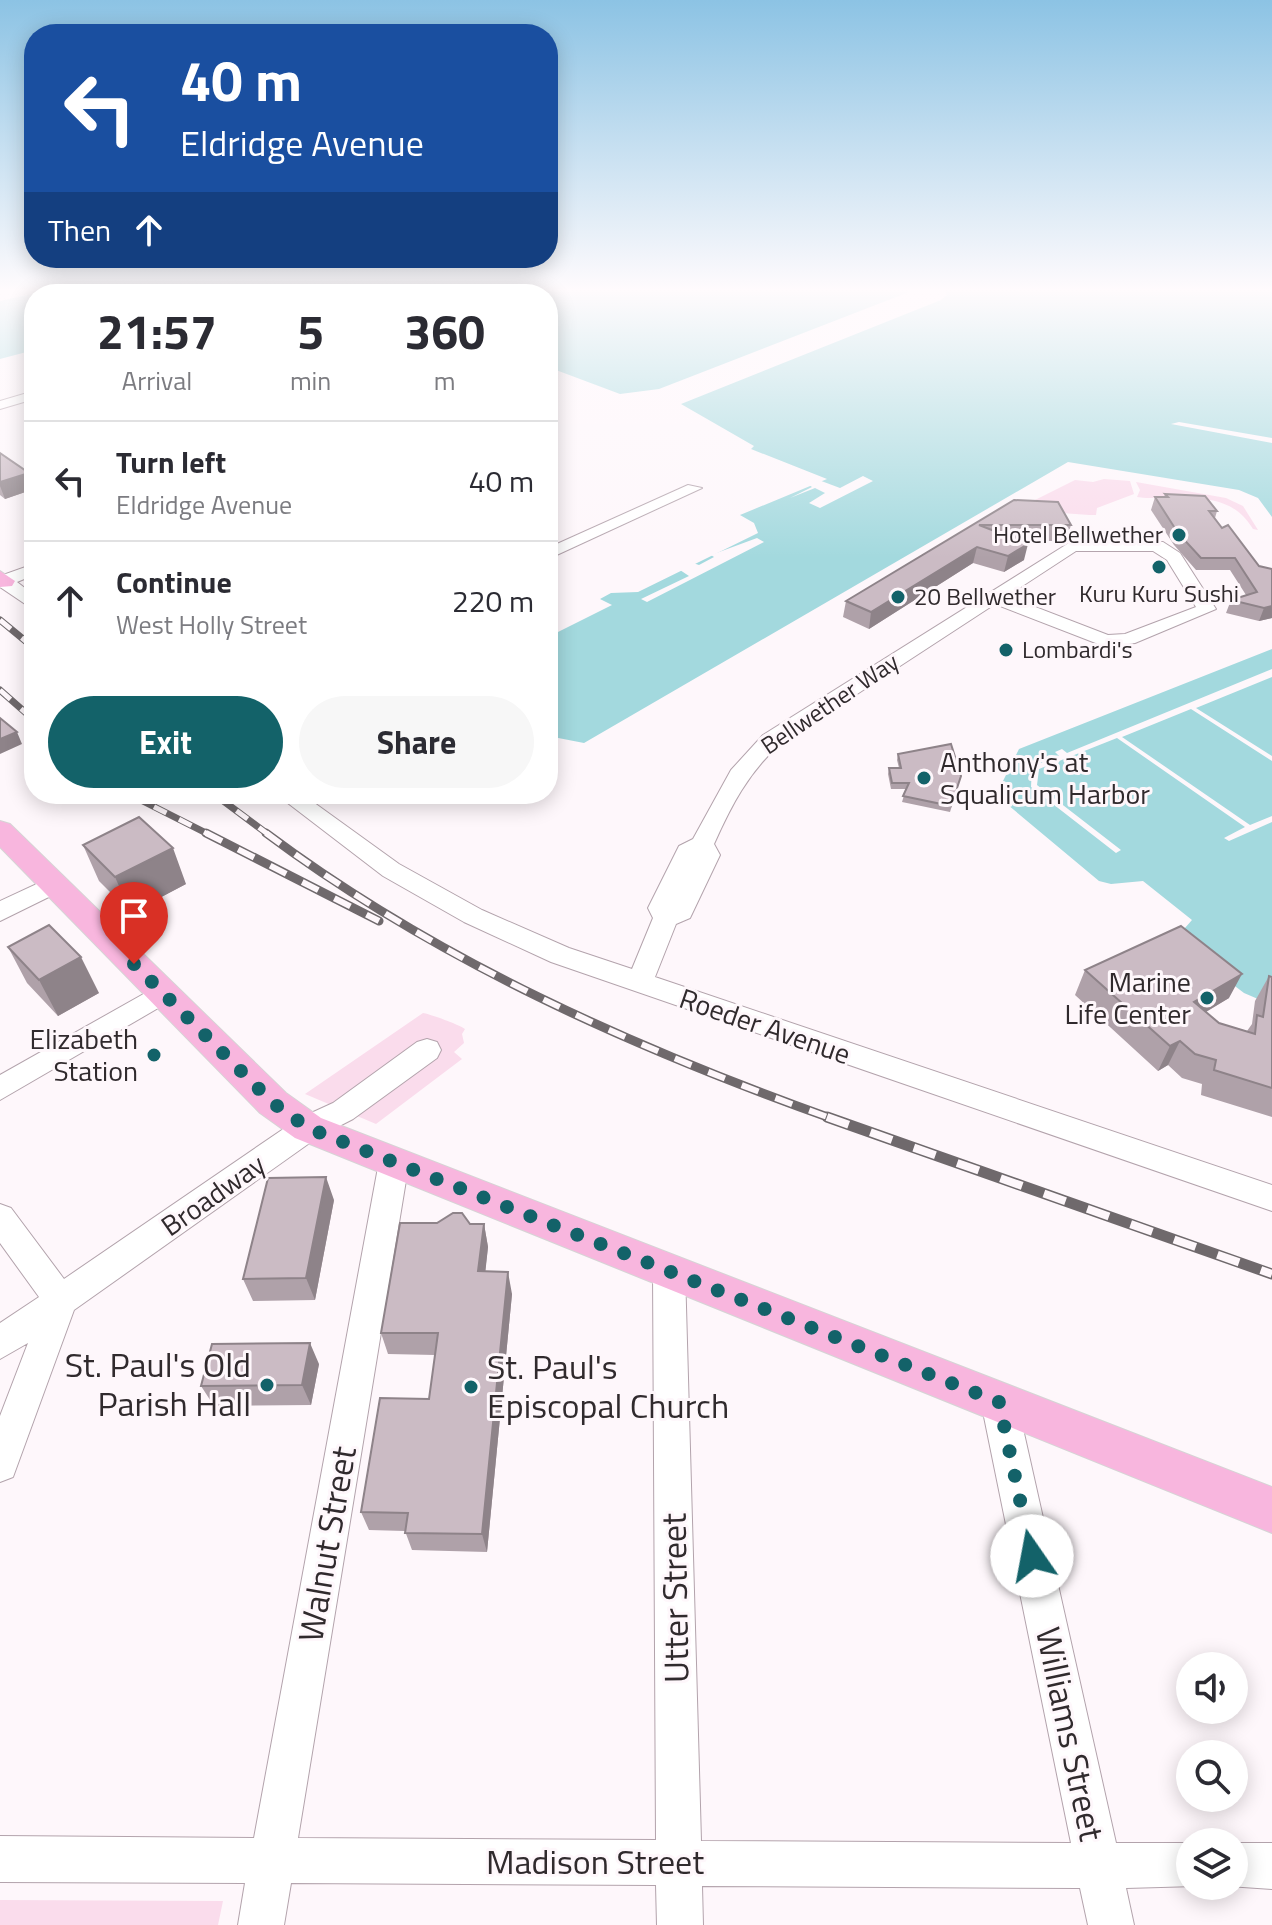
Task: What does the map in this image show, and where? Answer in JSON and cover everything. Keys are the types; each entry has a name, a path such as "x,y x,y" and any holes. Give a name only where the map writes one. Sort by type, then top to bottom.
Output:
{"main road":[{"path":"0,830 273,1103 308,1128 1272,1510"}],"street":[{"path":"0,405 24,398"},
{"path":"558,549 694,488"},
{"name":"Bellwether Way","path":"639,983 666,918 681,912 708,855 702,844 724,796 753,756 993,597 1072,546 1157,546 1174,557 1207,609 1128,639 1106,641 993,597"},
{"path":"1,580 24,572"},
{"path":"1,580 24,597"},
{"name":"Roeder Avenue","path":"300,804 378,862 439,897 560,955 1272,1198"},
{"path":"0,912 54,884"},
{"path":"0,1089 163,993"},
{"name":"Broadway","path":"0,1343 308,1128 343,1111 427,1050"},
{"name":"Walnut Street","path":"261,1925 394,1162"},
{"path":"0,1218 61,1301 0,1464"},
{"name":"Utter Street","path":"669,1271 680,1925"},
{"name":"Williams Street","path":"999,1402 1111,1925"},
{"name":"Madison Street","path":"0,1859 1176,1866"},
{"path":"1248,1866 1272,1866"}],"shaded area":[{"path":"1104,479 1130,481 1134,494 1097,508 1096,515 1027,504 1075,480 1093,482"},
{"path":"1136,482 1226,498 1243,506 1258,530 1253,529 1230,506 1216,501 1137,497 1140,490"},
{"path":"423,1013 465,1029 462,1034 464,1043 454,1052 462,1059 376,1124 305,1094"},
{"path":"0,1900 223,1901 218,1925 0,1925"}],"water":[{"path":"580,379 685,379 659,389 620,394"},
{"path":"744,379 1272,379 1272,438 1179,422 1171,424 1272,443 1272,517 1258,498 1239,490 1068,462 584,743 558,738 558,632 612,605 600,599 611,593 638,592 758,533 754,523 740,515 827,479 751,449 754,446 681,404"},
{"path":"1272,649 1272,1005 1244,993 1181,945 1177,937 1192,920 1143,881 1111,884 1099,881 1002,800 999,789 1019,749"}],"pier":[{"path":"863,476 873,481 820,508 809,503 825,493 815,488 790,498 812,487 806,483 816,479 840,488"},
{"path":"757,538 764,542 647,602 641,599 689,576 680,570 693,563 699,565 714,557 711,555"},
{"path":"1272,669 1272,677 1196,708 1272,756 1272,761 1191,709 1122,737 1250,825 1272,816 1272,822 1229,841 1224,838 1245,827 1117,738 1039,769 1037,785 1121,850 1116,853 1031,787 1032,766 1059,756 1055,752 1062,749 1067,753"}],"building":[{"path":"0,453 24,470 24,475 0,482"},
{"path":"1165,494 1205,496 1217,511 1209,511 1222,528 1228,525 1259,566 1272,569 1272,606 1264,608 1231,600 1257,592 1235,558 1201,558 1178,533 1155,497 1168,497"},
{"path":"1014,500 1058,502 1071,525 979,525 1028,544 1008,556 977,547 871,612 846,601"},
{"path":"0,718 17,732 0,739"},
{"name":"Anthony's at Squalicum Harbor","path":"951,744 961,776 951,806 903,796 909,783 892,783 889,768 901,768 898,754"},
{"path":"139,817 173,848 115,877 83,845"},
{"path":"49,925 81,957 39,980 8,947"},
{"path":"1181,926 1242,974 1194,1002 1219,1023 1255,1034 1257,1015 1263,1017 1269,976 1272,977 1272,1088 1214,1070 1216,1060 1195,1054 1180,1041 1170,1046 1085,970"},
{"path":"326,1177 306,1278 243,1279 268,1178"},
{"name":"St. Paul's Episcopal Church","path":"453,1213 462,1213 470,1224 484,1224 478,1271 508,1272 482,1534 405,1533 408,1513 361,1512 380,1398 429,1399 438,1333 381,1333 400,1223 437,1223"},
{"path":"310,1343 302,1385 201,1386 212,1344"}],"railway":[{"path":"0,620 24,640"},
{"path":"0,690 24,711"},
{"path":"149,804 210,835"},
{"path":"227,804 269,835"},
{"path":"206,833 379,921"},
{"path":"266,833 398,921 539,997 684,1062 833,1119"},
{"path":"827,1117 1272,1274"}],"place":[{"name":"Hotel Bellwether","path":"1179,535"},
{"name":"Kuru Kuru Sushi","path":"1159,567"},
{"name":"20 Bellwether","path":"898,597"},
{"name":"Lombardi's","path":"1006,650"},
{"name":"Anthony's at Squalicum Harbor","path":"924,778"},
{"name":"Marine Life Center","path":"1207,998"},
{"name":"Elizabeth Station","path":"154,1055"},
{"name":"St. Paul's Old Parish Hall","path":"267,1385"},
{"name":"St. Paul's Episcopal Church","path":"471,1387"}],"route":[{"path":"134,964 273,1103 308,1128 999,1402 1032,1556"}]}
